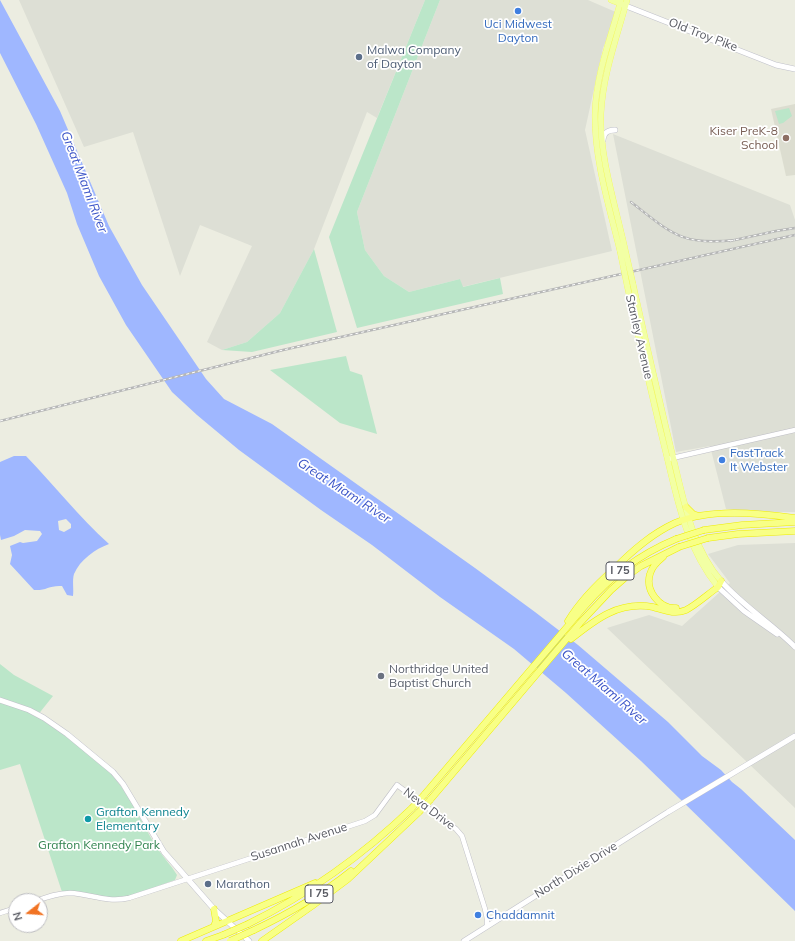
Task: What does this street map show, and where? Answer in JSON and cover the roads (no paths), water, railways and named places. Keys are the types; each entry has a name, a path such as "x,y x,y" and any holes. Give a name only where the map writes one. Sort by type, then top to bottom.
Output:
{"highway":[{"path":"686,507 693,514 701,516"},
{"path":"573,617 602,580 640,544 664,529 701,516 729,513 795,518"},
{"name":"I 75","path":"206,941 248,924 294,900 353,860 412,808 559,636 573,617 604,585 624,568 646,553 676,538 704,530 742,525 795,522"},
{"name":"I 75","path":"230,941 254,930 313,898 342,878 379,849 430,800 580,623 611,590 627,576 641,566 672,550 708,538 738,534 795,531"},
{"path":"672,550 658,561 650,574 650,588 657,601 665,606 681,608 690,604 718,584"},
{"path":"560,647 607,613 628,607 639,606 653,607 666,612 686,610 718,584"},
{"path":"262,941 348,879 379,849"},
{"path":"181,941 226,920 322,881"},
{"path":"214,909 216,921 214,926"}],"main road":[{"name":"Old Troy Pike","path":"611,0 624,2 776,65 795,69"},
{"name":"Stanley Avenue","path":"622,250 602,142 601,125 603,93 624,2"},
{"name":"Stanley Avenue","path":"624,2 604,58 597,92 595,129 599,160 654,380 686,520 695,552 718,584 765,620 795,647"},
{"path":"602,142 606,132 615,130"},
{"name":"Stanley Avenue","path":"671,458 686,507 686,520"},
{"path":"0,700 29,710 44,718 103,763 123,784 164,852 214,909 249,941"},
{"name":"North Dixie Drive","path":"464,941 668,812 795,736"}],"street":[{"path":"671,458 795,430"},
{"name":"Susannah Avenue","path":"48,897 63,893 79,894 109,900 123,900 365,821 375,815 397,785"},
{"name":"Neva Drive","path":"397,785 456,829 462,836 487,919 487,926"}],"water":[{"name":"Great Miami River","path":"0,0 60,111 109,226 142,285 206,379 224,399 272,424 535,612 578,645 668,722 702,756 721,770 795,840 795,911 641,761 566,693 514,649 440,597 372,545 239,450 172,392 126,325 99,276 77,224 67,193 36,124 0,53"},
{"path":"14,456 26,456 87,523 109,544 98,549 80,564 73,576 73,596 67,595 62,586 34,590 10,564 12,555 10,546 20,542 37,541 42,534 40,531 25,530 14,536 1,540 0,462","holes":["66,519 71,524 71,528 64,532 59,530 58,521"]}],"railway":[{"path":"631,202 657,222 678,235 689,239 702,241 735,240"},
{"path":"730,241 795,228"},
{"path":"0,421 283,350 795,235"}],"place":[{"name":"Uci Midwest Dayton","path":"518,11"},
{"name":"Malwa Company of Dayton","path":"359,57"},
{"name":"Kiser PreK-8 School","path":"786,138"},
{"name":"FastTrack It Webster","path":"722,460"},
{"name":"Northridge United Baptist Church","path":"381,676"},
{"name":"Grafton Kennedy Elementary","path":"88,819"},
{"name":"Marathon","path":"208,884"},
{"name":"Chaddamnit","path":"478,915"}],"park label":[{"name":"Grafton Kennedy Park","path":"99,845"}]}
